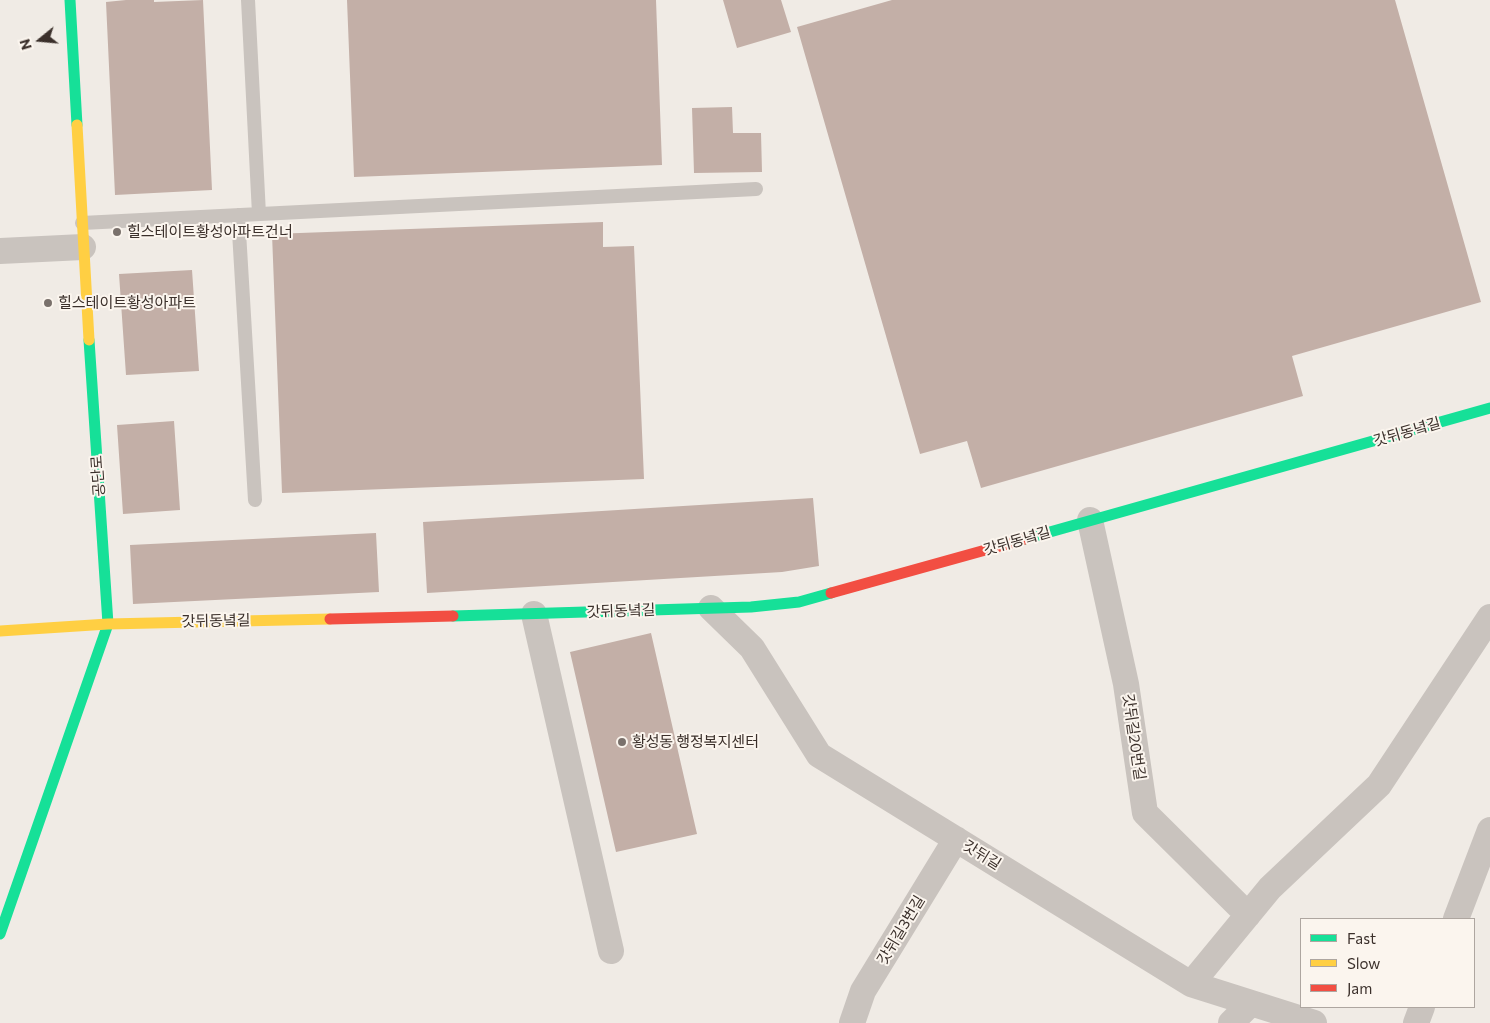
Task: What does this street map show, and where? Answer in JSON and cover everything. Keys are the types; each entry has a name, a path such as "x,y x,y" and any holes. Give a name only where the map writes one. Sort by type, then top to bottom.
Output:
{"street":[{"name":"공단로","path":"0,934 108,624 82,235 70,0"},
{"path":"0,251 82,235"},
{"name":"갓뒤동녘길","path":"0,631 108,624 751,607 799,602 1490,408"},
{"name":"갓뒤길20번길","path":"1090,520 1126,684 1145,813 1248,915"},
{"name":"갓뒤길","path":"711,608 752,648 820,755 1191,984 1314,1023"},
{"path":"534,614 611,952"},
{"path":"1191,984 1270,888 1379,785 1490,617"},
{"path":"1456,918 1490,830"},
{"name":"갓뒤길3번길","path":"852,1023 863,991 956,839"},
{"path":"1231,1023 1251,1003"},
{"path":"1416,1023 1422,1008"}],"lane":[{"path":"248,0 259,214"},
{"path":"82,235 238,215 756,189"},
{"path":"238,215 255,500"}],"building":[{"path":"154,0 154,2 203,0 212,190 115,195 106,2"},
{"path":"347,0 656,0 662,165 354,177"},
{"path":"723,0 781,0 791,32 737,48"},
{"path":"892,0 1395,0 1481,302 1292,356 1303,396 981,488 967,441 920,454 797,27"},
{"path":"732,107 733,133 761,133 762,172 694,173 692,108"},
{"path":"603,222 603,247 634,246 644,479 282,493 272,234"},
{"path":"192,270 199,371 126,375 119,274"},
{"path":"174,421 180,510 123,514 117,425"},
{"path":"813,498 819,566 782,572 427,593 423,522"},
{"path":"376,533 379,592 133,604 130,545"},
{"path":"651,633 697,834 616,852 570,652"}],"traffic: fast":[{"path":"70,0 77,125"},
{"path":"0,934 108,624 89,340"},
{"path":"1025,539 1490,408"},
{"path":"453,616 751,607 799,602 831,593"}],"traffic: slow":[{"path":"77,125 89,340"},
{"path":"0,631 108,624 330,619"}],"traffic: jam":[{"path":"831,593 1025,539"},
{"path":"330,619 453,616"}],"place":[{"name":"힐스테이트황성아파트건너","path":"117,232"},
{"name":"힐스테이트황성아파트","path":"48,303"},
{"name":"황성동 행정복지센터","path":"622,742"}]}
